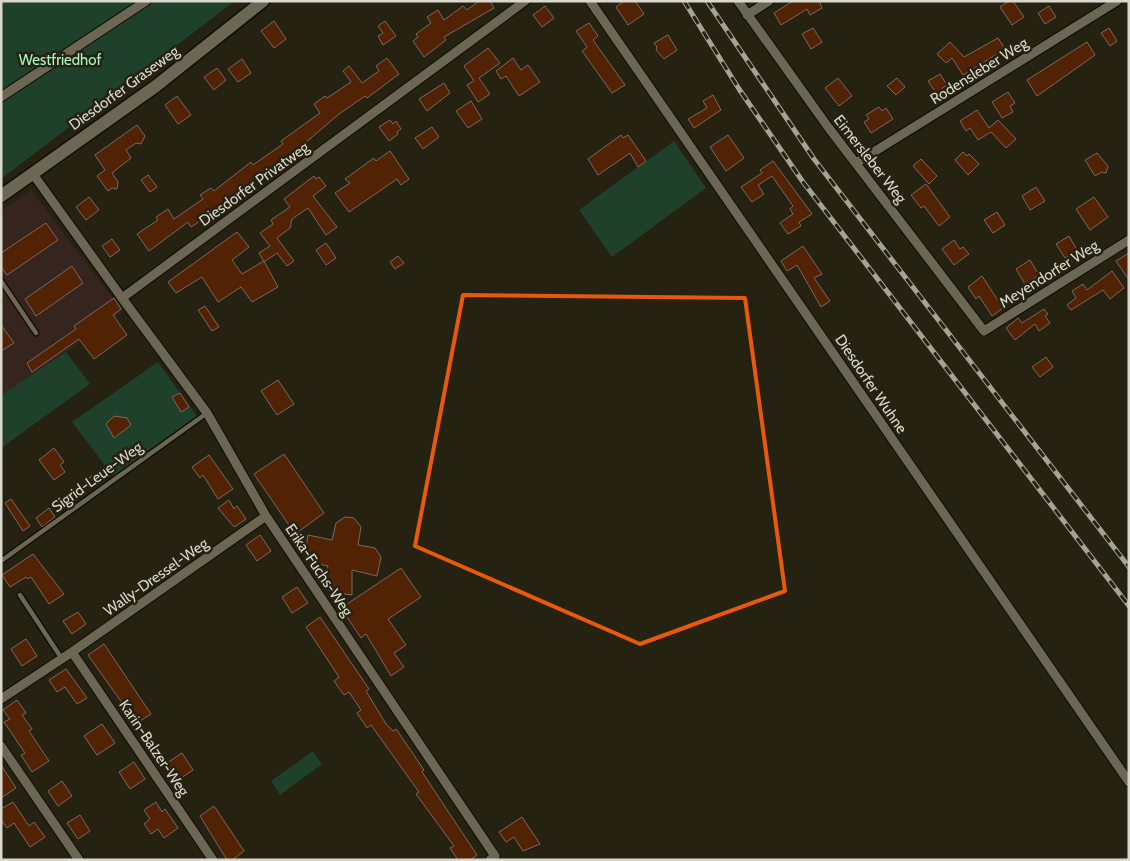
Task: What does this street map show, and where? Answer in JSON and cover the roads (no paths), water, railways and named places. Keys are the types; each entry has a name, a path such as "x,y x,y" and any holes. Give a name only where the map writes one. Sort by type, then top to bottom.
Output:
{"main road":[{"name":"Diesdorfer Graseweg","path":"1,196 162,82 263,1"}],"street":[{"path":"1,97 146,1"},
{"name":"Diesdorfer Privatweg","path":"122,298 525,1"},
{"name":"Diesdorfer Wuhne","path":"590,1 1129,782"},
{"name":"Eimersleber Weg","path":"738,1 786,72 984,331"},
{"path":"747,15 769,1"},
{"name":"Rodensleber Weg","path":"856,164 1117,1"},
{"path":"33,174 122,298"},
{"name":"Meyendorfer Weg","path":"984,331 1129,240"},
{"name":"Erika-Fuchs-Weg","path":"122,298 207,413 266,516 495,858"},
{"name":"Wally-Dressel-Weg","path":"1,699 62,659 266,516"},
{"name":"Karin-Balzer-Weg","path":"72,652 213,860"},
{"path":"1,746 78,860"}],"lane":[{"path":"1,281 36,332"},
{"name":"Sigrid-Leue-Weg","path":"1,561 207,413"},
{"path":"20,595 62,659"}],"railway":[{"path":"684,1 739,89 803,182 1129,606"},
{"path":"707,1 814,159 1129,567"}],"park label":[{"name":"Westfriedhof","path":"60,60"}]}
